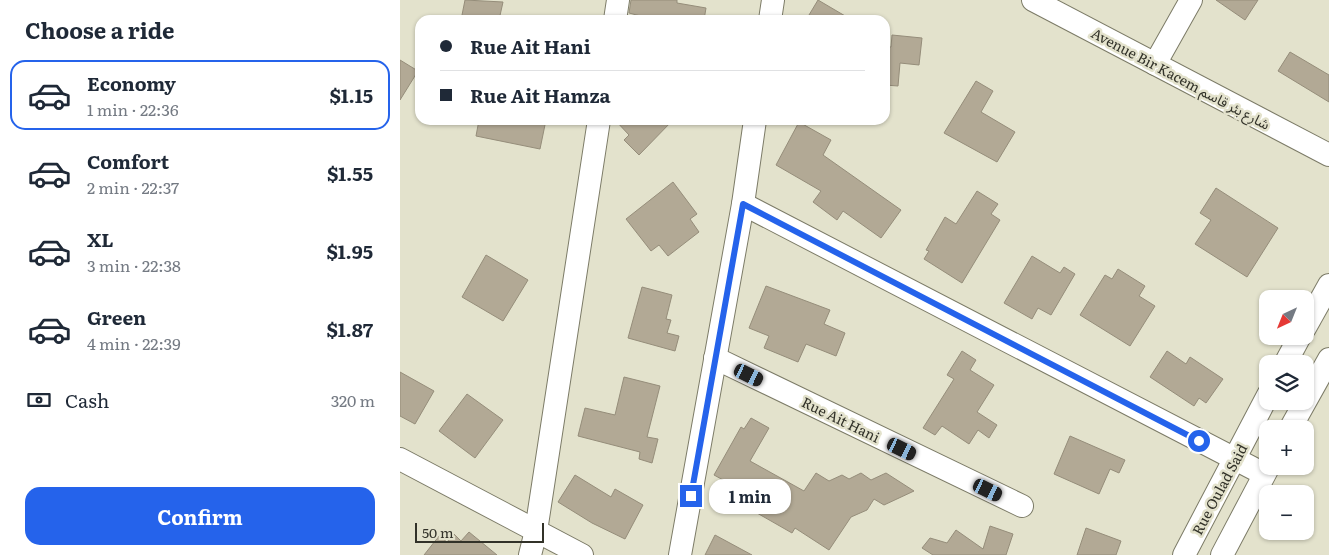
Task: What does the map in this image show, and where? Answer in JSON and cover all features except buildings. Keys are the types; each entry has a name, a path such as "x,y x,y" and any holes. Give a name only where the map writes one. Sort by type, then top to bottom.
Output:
{"street":[{"path":"616,15 618,0"},
{"path":"771,15 773,0"},
{"path":"1155,64 1191,0"},
{"name":"Avenue Bir Kacem شارع بئر قاسم","path":"1037,1 1329,154"},
{"path":"530,555 536,531 598,125"},
{"path":"680,555 743,204 754,125"},
{"path":"743,204 1234,460 1259,468"},
{"path":"1314,312 1329,285"},
{"name":"Rue Ait Hani","path":"714,358 1022,506"},
{"path":"1295,420 1329,359"},
{"name":"Rue Oulad Said","path":"1184,555 1260,410"},
{"path":"400,459 582,555"},
{"path":"1222,555 1264,475"}],"route":[{"path":"691,496 714,358 743,204 1199,441"}]}
